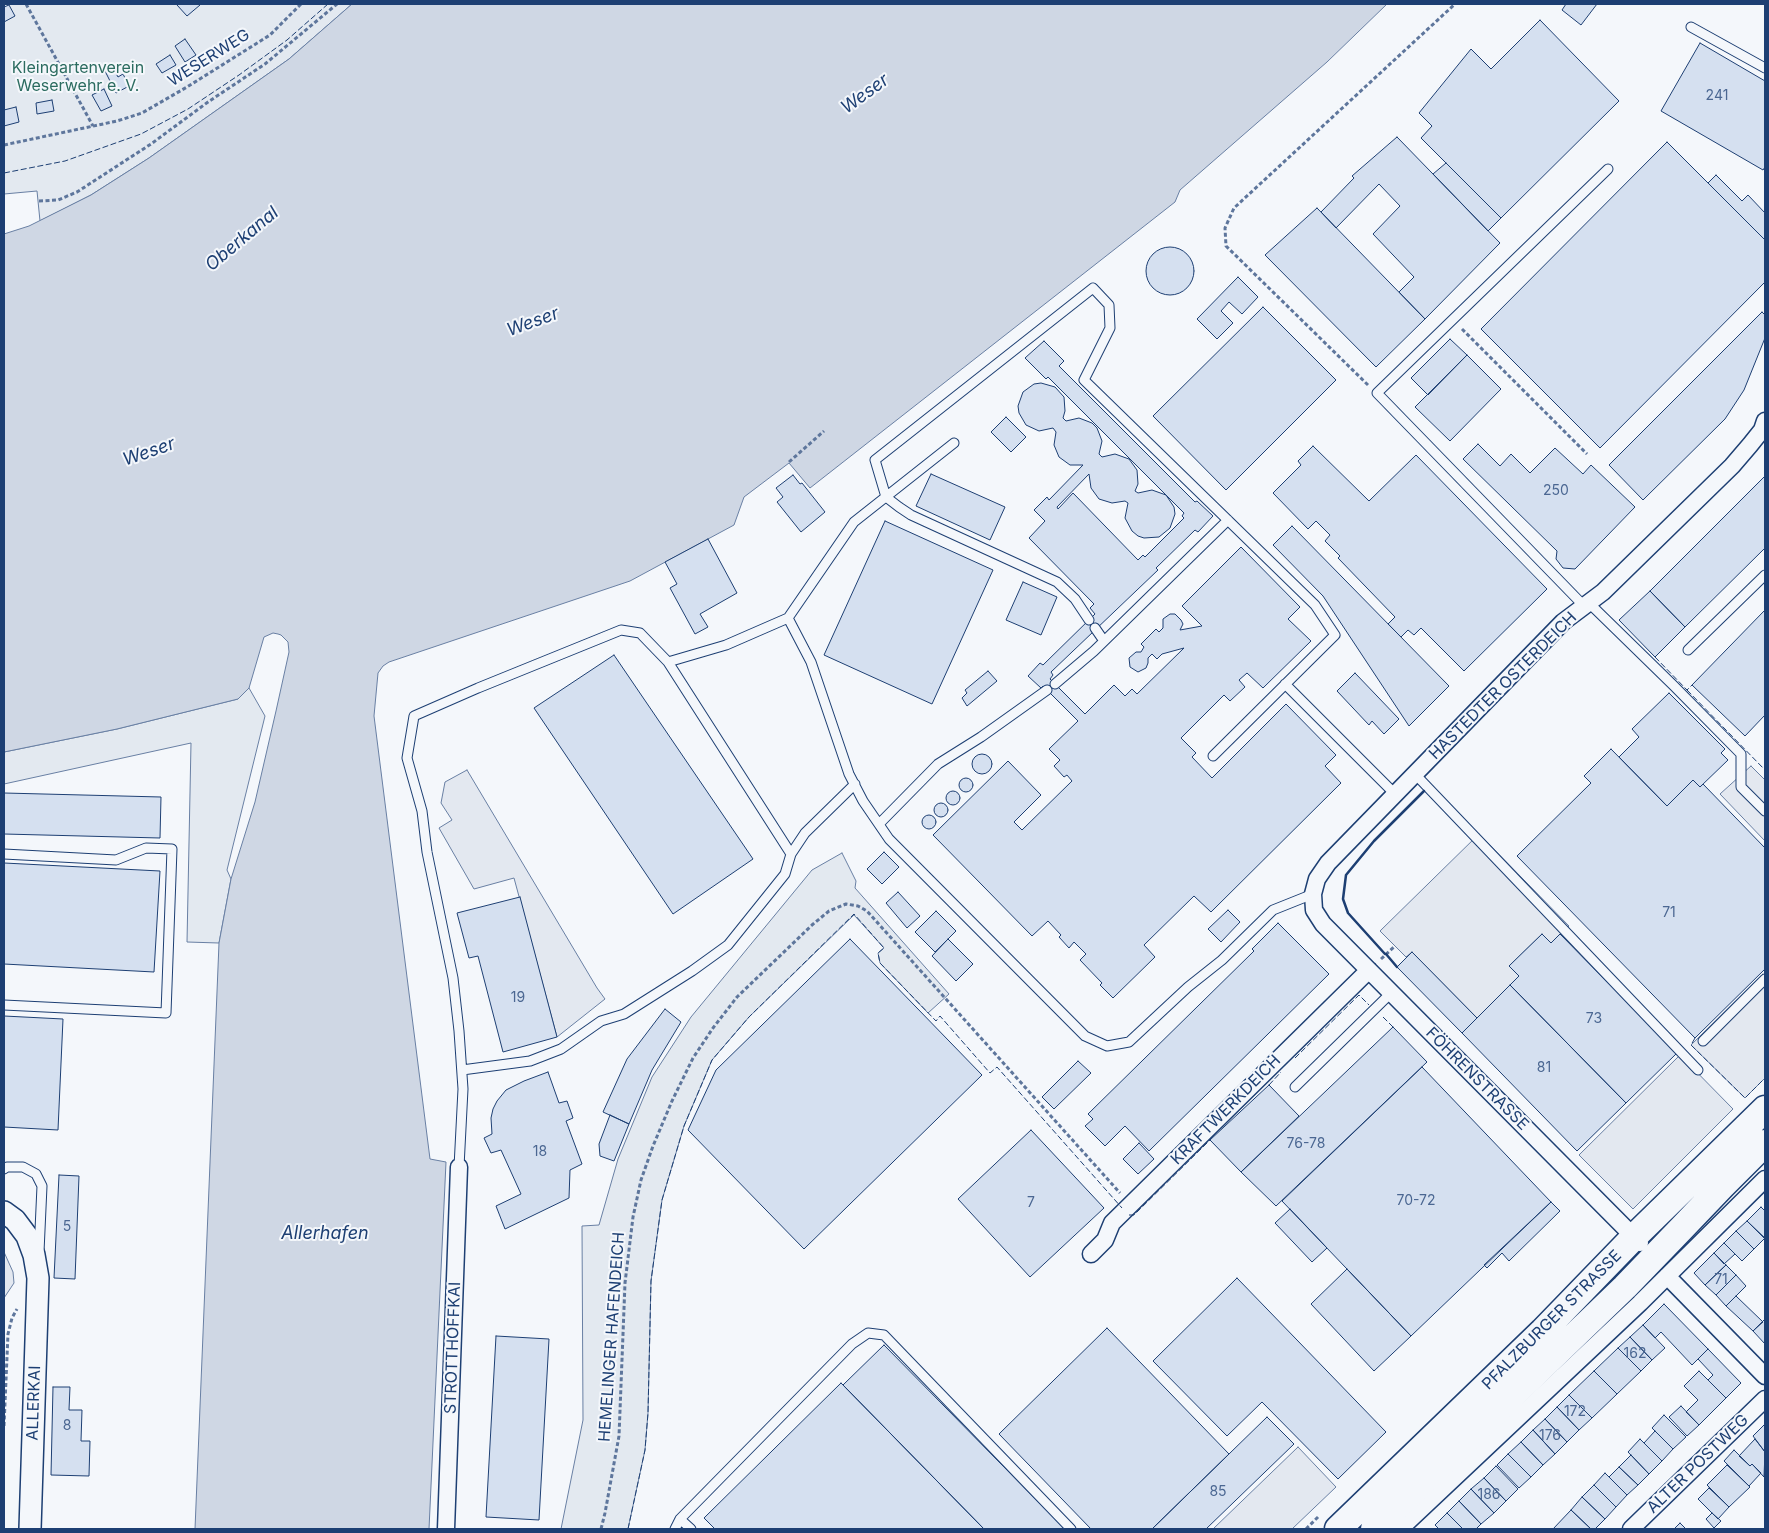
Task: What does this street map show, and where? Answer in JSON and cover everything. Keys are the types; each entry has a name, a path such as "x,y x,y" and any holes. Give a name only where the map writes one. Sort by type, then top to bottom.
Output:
{"main road":[{"name":"PFALZBURGER STRASSE","path":"1338,1529 1543,1331 1634,1237 1765,1108"},
{"name":"PFALZBURGER STRASSE","path":"1374,1529 1660,1267 1723,1185 1765,1143"}],"street":[{"name":"HASTEDTER OSTERDEICH","path":"1313,894 1317,879 1328,863 1563,622 1603,592 1688,510 1732,466 1764,428"},
{"name":"FÖHRENSTRASSE","path":"1313,894 1314,910 1323,924 1634,1237 1660,1267 1765,1376"},
{"name":"KRAFTWERKDEICH","path":"1091,1254 1105,1240 1112,1223 1369,970"},
{"name":"STROTTHOFFKAI","path":"446,1529 459,1167"},
{"name":"PFALZBURGER STRASSE","path":"1400,1529 1660,1267 1765,1179"},
{"name":"ALLERKAI","path":"4,1212 15,1220 27,1236 34,1255 38,1278 30,1529"},
{"name":"ALTER POSTWEG","path":"1631,1529 1765,1399"}],"lane":[{"path":"1691,26 1765,68"},
{"path":"1608,169 1377,393 1586,605 1674,686 1741,754 1741,787 1765,811"},
{"path":"1089,620 1075,599 1057,582 911,515 886,497 875,460 1093,288 1109,304 1110,328 1084,380 1315,605 1335,635 1213,756"},
{"path":"668,662 726,645 788,618 854,522 954,443"},
{"path":"1055,684 1071,672 1104,641 1228,520"},
{"path":"1688,650 1765,575"},
{"path":"788,618 811,662 850,774 864,801 889,839 1085,1036 1107,1046 1129,1042 1188,987 1222,960 1273,910 1313,894"},
{"path":"1095,628 1104,641"},
{"path":"459,1167 463,1088 453,978 427,852 422,811 407,758 414,716 621,630 640,634 668,662 790,854"},
{"path":"1285,684 1395,794"},
{"path":"879,824 938,764 981,737 1047,690"},
{"path":"1415,774 1698,1070"},
{"path":"462,1070 530,1060 561,1049 602,1021 624,1014 692,971 728,945 785,874 790,854 805,833 855,784"},
{"path":"4,854 116,860 146,848 172,849 166,1013 4,1005"},
{"path":"1703,1041 1765,979"},
{"path":"1295,1087 1391,993"},
{"path":"5,1167 23,1167 36,1174 42,1186 38,1278"},
{"path":"675,1529 680,1519 852,1344 868,1333 884,1335 1071,1529"},
{"path":"680,1519 691,1529"}],"path":[{"path":"26,4 93,126"},
{"name":"WESERWEG","path":"4,145 117,121 142,113 187,87 270,34 301,4"},
{"path":"38,202 58,200 77,192 150,144 265,64 337,4"},
{"path":"1377,393 1226,246 1225,228 1234,208 1455,4"},
{"path":"1453,320 1587,454"},
{"path":"789,462 824,431"},
{"name":"HEMELINGER HAFENDEICH","path":"600,1529 606,1514 619,1436 625,1283 633,1217 641,1180 672,1101 693,1058 713,1028 738,997 829,911 846,904 858,906 867,911 1130,1205"},
{"path":"1386,954 1395,946"},
{"path":"4,1426 8,1334 12,1318 20,1304"}],"green space":[{"name":"Kleingartenverein Weserwehr e. V.","path":"4,4 352,4 289,59 149,158 91,195 40,221 37,191 4,194"},
{"path":"249,688 265,716 227,870 231,879 219,943 187,942 191,743 4,784 4,752 117,729 238,699"},
{"path":"842,853 856,881 855,888 949,994 928,1013 880,963 878,953 884,948 854,915 749,1017 712,1060 684,1126 662,1200 651,1281 648,1413 645,1450 628,1529 561,1529 583,1420 582,1226 599,1225 618,1159 652,1077 691,1017 812,870"}],"shaded area":[{"path":"1751,766 1765,780 1765,841 1720,794"},
{"path":"467,770 605,999 557,1037 514,878 474,889 439,828 452,820 441,803 445,782"},
{"path":"1479,834 1569,926 1551,943 1542,934 1510,965 1519,976 1477,1018 1412,952 1406,957 1380,931"},
{"path":"1763,974 1765,976 1765,1078 1745,1098 1691,1045"},
{"path":"1680,1055 1733,1109 1633,1209 1579,1155"},
{"path":"4,1252 13,1272 14,1283 4,1298"},
{"path":"1298,1447 1336,1487 1292,1529 1213,1529"}],"water":[{"path":"352,4 1387,4 1327,62 1180,190 1175,202 810,488 789,463 744,497 734,525 630,581 389,662 383,666 378,673 374,716 430,1159 446,1162 429,1529 195,1529 219,943 231,879 255,802 276,711 289,652 288,642 278,634 273,633 264,637 249,688 238,699 117,729 4,752 4,234 29,226 91,195 149,158 289,59"}],"building":[{"path":"178,4 200,4 200,5 187,16"},
{"path":"1566,4 1597,4 1581,25 1562,10"},
{"path":"9,5 15,16 4,22 4,7"},
{"path":"1540,20 1619,101 1501,218 1421,138 1432,126 1419,113 1471,49 1491,69"},
{"path":"185,39 196,55 185,62 175,46"},
{"path":"1700,43 1765,81 1765,167 1763,170 1661,111"},
{"path":"170,55 176,65 162,73 156,64"},
{"path":"109,69 110,72 114,70 118,77 123,74 129,86 116,93 105,71"},
{"path":"104,89 112,106 101,111 92,95"},
{"path":"52,100 54,111 37,114 36,103"},
{"path":"16,107 19,122 4,126 4,110"},
{"path":"1397,137 1500,243 1425,319 1399,292 1414,277 1373,234 1400,206 1379,184 1336,228 1321,212 1354,178 1352,176"},
{"path":"1667,142 1765,240 1765,282 1600,448 1481,329"},
{"path":"1446,163 1501,218 1488,231 1433,174"},
{"path":"1716,175 1742,201 1748,195 1765,213 1765,240 1708,183"},
{"path":"1317,208 1425,319 1376,367 1265,255"},
{"path":"1165,247 1175,247 1184,251 1190,257 1194,271 1190,285 1184,291 1175,295 1165,295 1156,291 1150,285 1146,276 1146,266 1150,257 1156,251"},
{"path":"1238,277 1258,297 1242,314 1229,302 1221,311 1233,323 1217,339 1197,319"},
{"path":"1263,307 1336,380 1226,490 1153,416"},
{"path":"1762,312 1765,315 1765,338 1744,390 1725,419 1643,500 1609,465"},
{"path":"1450,339 1467,355 1428,395 1411,378"},
{"path":"1044,341 1064,361 1059,366 1195,502 1197,501 1213,516 1198,532 1195,530 1156,568 1158,570 1051,672 1053,675 1050,679 1085,714 1114,685 1125,696 1132,689 1137,694 1184,648 1162,654 1157,659 1152,654 1148,658 1146,668 1138,672 1130,667 1129,658 1136,652 1141,652 1144,647 1141,644 1156,629 1159,632 1163,628 1163,619 1170,614 1175,614 1181,620 1183,624 1180,630 1202,626 1182,606 1241,547 1300,607 1288,619 1311,641 1263,688 1247,673 1239,680 1245,687 1230,701 1224,695 1181,738 1196,753 1192,757 1212,778 1286,704 1336,755 1325,766 1341,783 1211,912 1194,896 1144,945 1155,957 1113,998 1100,985 1102,983 1080,960 1086,954 1074,942 1069,948 1059,937 1061,935 1048,921 1032,936 933,835 1008,761 1041,795 1014,822 1022,830 1072,781 1067,775 1064,777 1054,766 1060,760 1049,749 1078,721 1043,686 1041,688 1028,676 1040,663 1043,665 1095,614 1090,608 1094,604 1029,538 1045,521 1034,510 1047,497 1049,500 1083,465 1070,465 1059,457 1054,445 1056,432 1053,428 1039,431 1026,425 1019,413 1018,406 1023,392 1034,384 1041,383 1055,387 1064,397 1065,411 1063,418 1066,421 1079,418 1092,423 1097,428 1102,441 1099,454 1102,457 1115,454 1129,459 1137,470 1138,484 1135,491 1138,493 1152,490 1166,495 1048,377 1046,379 1025,358","holes":["1089,474 1091,488 1099,499 1112,503 1125,501 1128,503 1125,518 1132,531 1138,536 1144,538 1159,537 1170,528 1175,514 1174,507 1166,495 1184,513 1182,516 1184,518 1145,557 1143,555 1138,560 1073,493 1058,509 1057,507"]},
{"path":"1467,355 1501,389 1450,441 1415,407"},
{"path":"1006,417 1026,437 1011,452 991,432"},
{"path":"1478,444 1500,466 1511,454 1530,473 1555,448 1583,474 1591,465 1635,507 1575,569 1563,568 1556,559 1557,551 1463,459"},
{"path":"1313,446 1369,501 1416,455 1547,589 1464,671 1421,628 1414,635 1408,630 1401,637 1388,624 1395,617 1338,558 1340,556 1325,541 1330,535 1316,521 1308,529 1273,493 1301,465 1298,461"},
{"path":"931,474 1005,507 990,540 916,506"},
{"path":"793,475 800,484 802,483 825,512 801,532 777,502 783,497 776,488"},
{"path":"1765,476 1765,548 1685,627 1650,591"},
{"path":"885,521 993,570 932,704 824,655"},
{"path":"1292,526 1449,686 1409,726 1323,596 1273,545"},
{"path":"708,539 737,593 700,614 708,627 695,634 670,588 677,584 665,562"},
{"path":"1023,582 1057,597 1041,635 1006,620"},
{"path":"1650,591 1685,627 1655,657 1619,620"},
{"path":"1765,610 1765,715 1745,736 1692,685"},
{"path":"614,655 753,859 673,914 534,708"},
{"path":"988,671 997,681 967,706 962,698 967,693 965,690"},
{"path":"1355,673 1399,719 1384,734 1372,721 1369,725 1337,691"},
{"path":"1669,693 1725,749 1721,753 1728,760 1700,787 1693,780 1667,806 1619,757 1639,737 1632,729"},
{"path":"1611,749 1667,806 1693,780 1700,787 1703,784 1765,848 1765,969 1695,1038 1517,856 1591,783 1584,776"},
{"path":"982,754 989,757 992,764 989,771 982,774 975,771 972,764 975,757"},
{"path":"966,778 971,780 973,785 971,790 966,792 961,790 959,785 961,780"},
{"path":"953,791 958,793 960,798 958,803 953,805 948,803 946,798 948,793"},
{"path":"4,793 161,797 160,838 4,834"},
{"path":"941,803 946,805 948,810 946,815 941,817 936,815 934,810 936,805"},
{"path":"929,815 934,817 936,822 934,827 929,829 924,827 922,822 924,817"},
{"path":"884,852 899,867 882,884 867,869"},
{"path":"4,863 160,871 154,972 4,964"},
{"path":"898,892 920,916 907,928 886,903"},
{"path":"520,897 557,1037 503,1052 478,956 469,958 457,913"},
{"path":"1228,910 1240,922 1221,942 1208,929"},
{"path":"936,911 956,931 935,952 915,932"},
{"path":"1278,923 1329,974 1149,1151 1125,1126 1105,1146 1085,1126 1093,1119 1088,1114 1254,951 1252,949"},
{"path":"1542,934 1551,943 1560,934 1677,1053 1626,1103 1510,985 1519,976 1509,966"},
{"path":"850,939 982,1075 804,1249 688,1130 716,1070"},
{"path":"948,939 973,964 956,981 932,956"},
{"path":"1412,952 1477,1018 1462,1033 1397,967"},
{"path":"1510,985 1626,1103 1577,1151 1462,1033"},
{"path":"665,1009 681,1022 652,1070 629,1124 603,1112 627,1059"},
{"path":"4,1016 63,1019 58,1130 4,1127"},
{"path":"1393,1027 1427,1062 1276,1206 1241,1172"},
{"path":"1078,1061 1091,1073 1054,1109 1042,1097"},
{"path":"1422,1067 1551,1202 1411,1336 1282,1201"},
{"path":"548,1072 559,1103 567,1101 573,1118 566,1121 582,1164 570,1170 569,1198 505,1229 496,1206 521,1194 501,1150 491,1153 484,1138 492,1134 491,1118 493,1109 506,1090"},
{"path":"1269,1085 1299,1116 1241,1172 1210,1140"},
{"path":"610,1115 629,1124 614,1161 600,1156 599,1144"},
{"path":"1031,1130 1104,1208 1030,1277 958,1199"},
{"path":"1139,1143 1154,1159 1138,1174 1123,1159"},
{"path":"59,1175 79,1176 75,1279 54,1278"},
{"path":"1551,1202 1560,1211 1509,1261 1502,1253 1487,1268 1484,1265"},
{"path":"1761,1207 1765,1211 1765,1239 1747,1221"},
{"path":"1290,1209 1327,1248 1312,1262 1275,1223"},
{"path":"1747,1221 1765,1238 1754,1249 1736,1231"},
{"path":"1736,1231 1754,1249 1742,1261 1724,1243"},
{"path":"1724,1243 1735,1254 1724,1264 1714,1253"},
{"path":"1714,1253 1726,1265 1705,1285 1694,1273"},
{"path":"1726,1265 1736,1275 1716,1295 1705,1285"},
{"path":"1347,1269 1411,1336 1374,1371 1311,1304"},
{"path":"1736,1275 1746,1286 1726,1306 1716,1295"},
{"path":"1237,1278 1386,1432 1338,1479 1262,1402 1227,1436 1153,1361"},
{"path":"1736,1296 1763,1322 1753,1331 1726,1306"},
{"path":"1664,1304 1708,1349 1692,1365 1661,1332 1655,1338 1643,1325"},
{"path":"1765,1319 1765,1344 1753,1331"},
{"path":"1643,1325 1665,1348 1652,1360 1630,1337"},
{"path":"1107,1328 1229,1454 1152,1529 1091,1529 999,1434"},
{"path":"496,1336 549,1339 539,1520 486,1517"},
{"path":"1630,1337 1652,1360 1641,1371 1618,1348"},
{"path":"884,1345 1065,1529 984,1529 843,1385"},
{"path":"1618,1348 1641,1371 1617,1394 1594,1371"},
{"path":"1708,1349 1741,1383 1726,1398 1708,1380 1713,1375 1698,1359"},
{"path":"1594,1371 1617,1394 1592,1418 1569,1395"},
{"path":"1699,1371 1726,1398 1699,1425 1686,1412 1698,1400 1684,1386"},
{"path":"841,1383 984,1529 715,1529 704,1518"},
{"path":"53,1387 70,1387 69,1410 82,1410 81,1441 90,1441 89,1476 51,1475"},
{"path":"1569,1395 1592,1418 1579,1430 1557,1407"},
{"path":"1681,1406 1699,1425 1687,1436 1669,1417"},
{"path":"1557,1407 1579,1430 1567,1442 1545,1419"},
{"path":"1664,1415 1686,1437 1673,1449 1652,1428"},
{"path":"1267,1417 1294,1444 1206,1529 1152,1529"},
{"path":"1545,1419 1567,1442 1555,1454 1533,1430"},
{"path":"1765,1424 1765,1452 1753,1436"},
{"path":"1533,1430 1555,1454 1543,1465 1521,1442"},
{"path":"1655,1431 1673,1449 1662,1461 1644,1443"},
{"path":"1640,1439 1662,1461 1649,1474 1628,1452"},
{"path":"1755,1439 1765,1452 1764,1477 1752,1464 1750,1466 1739,1456"},
{"path":"1521,1442 1543,1465 1531,1477 1508,1454"},
{"path":"1734,1450 1750,1466 1752,1464 1761,1473 1749,1486 1724,1461"},
{"path":"1508,1454 1531,1477 1519,1488 1497,1465"},
{"path":"1631,1455 1649,1474 1638,1485 1619,1467"},
{"path":"1727,1465 1750,1487 1729,1507 1707,1485"},
{"path":"1496,1466 1518,1489 1506,1501 1484,1478"},
{"path":"1619,1467 1638,1485 1627,1495 1609,1477"},
{"path":"1605,1473 1627,1495 1616,1507 1594,1485"},
{"path":"1484,1478 1506,1501 1494,1513 1471,1489"},
{"path":"1594,1485 1616,1507 1605,1519 1582,1497"},
{"path":"1709,1488 1729,1507 1718,1519 1698,1499"},
{"path":"1471,1489 1494,1513 1481,1524 1459,1501"},
{"path":"1582,1497 1605,1519 1595,1529 1591,1529 1571,1510"},
{"path":"1459,1501 1481,1524 1476,1529 1463,1529 1447,1513"},
{"path":"1571,1510 1591,1529 1553,1529"},
{"path":"1447,1513 1463,1529 1439,1529 1435,1525"},
{"path":"1712,1513 1721,1521 1714,1528 1706,1519"},
{"path":"1680,1523 1686,1529 1674,1529"}],"fence":[{"path":"4,173 65,161 141,134 188,109 239,75 287,40 328,4"},
{"path":"1655,657 1687,690 1692,685"},
{"path":"1687,690 1765,770"},
{"path":"628,1529 645,1450 648,1413 651,1281 662,1200 684,1126 712,1060 749,1017 854,914 884,948 878,953 880,963 936,1021 940,1016 990,1073 997,1067 1122,1208"},
{"path":"1295,1058 1359,995 1369,1005"},
{"path":"1383,1017 1393,1027"},
{"path":"1695,1038 1691,1045 1745,1098 1765,1078"},
{"path":"1269,1085 1281,1072"},
{"path":"1129,1215 1134,1215 1210,1140"}],"wall":[{"path":"1385,954 1348,913 1343,899 1346,875 1374,841 1424,791"},
{"path":"1386,954 1397,967"}],"water label":[{"name":"Weser","path":"865,94"},
{"name":"Oberkanal","path":"242,239"},
{"name":"Weser","path":"533,322"},
{"name":"Weser","path":"149,452"},
{"name":"Allerhafen","path":"325,1234"}]}
